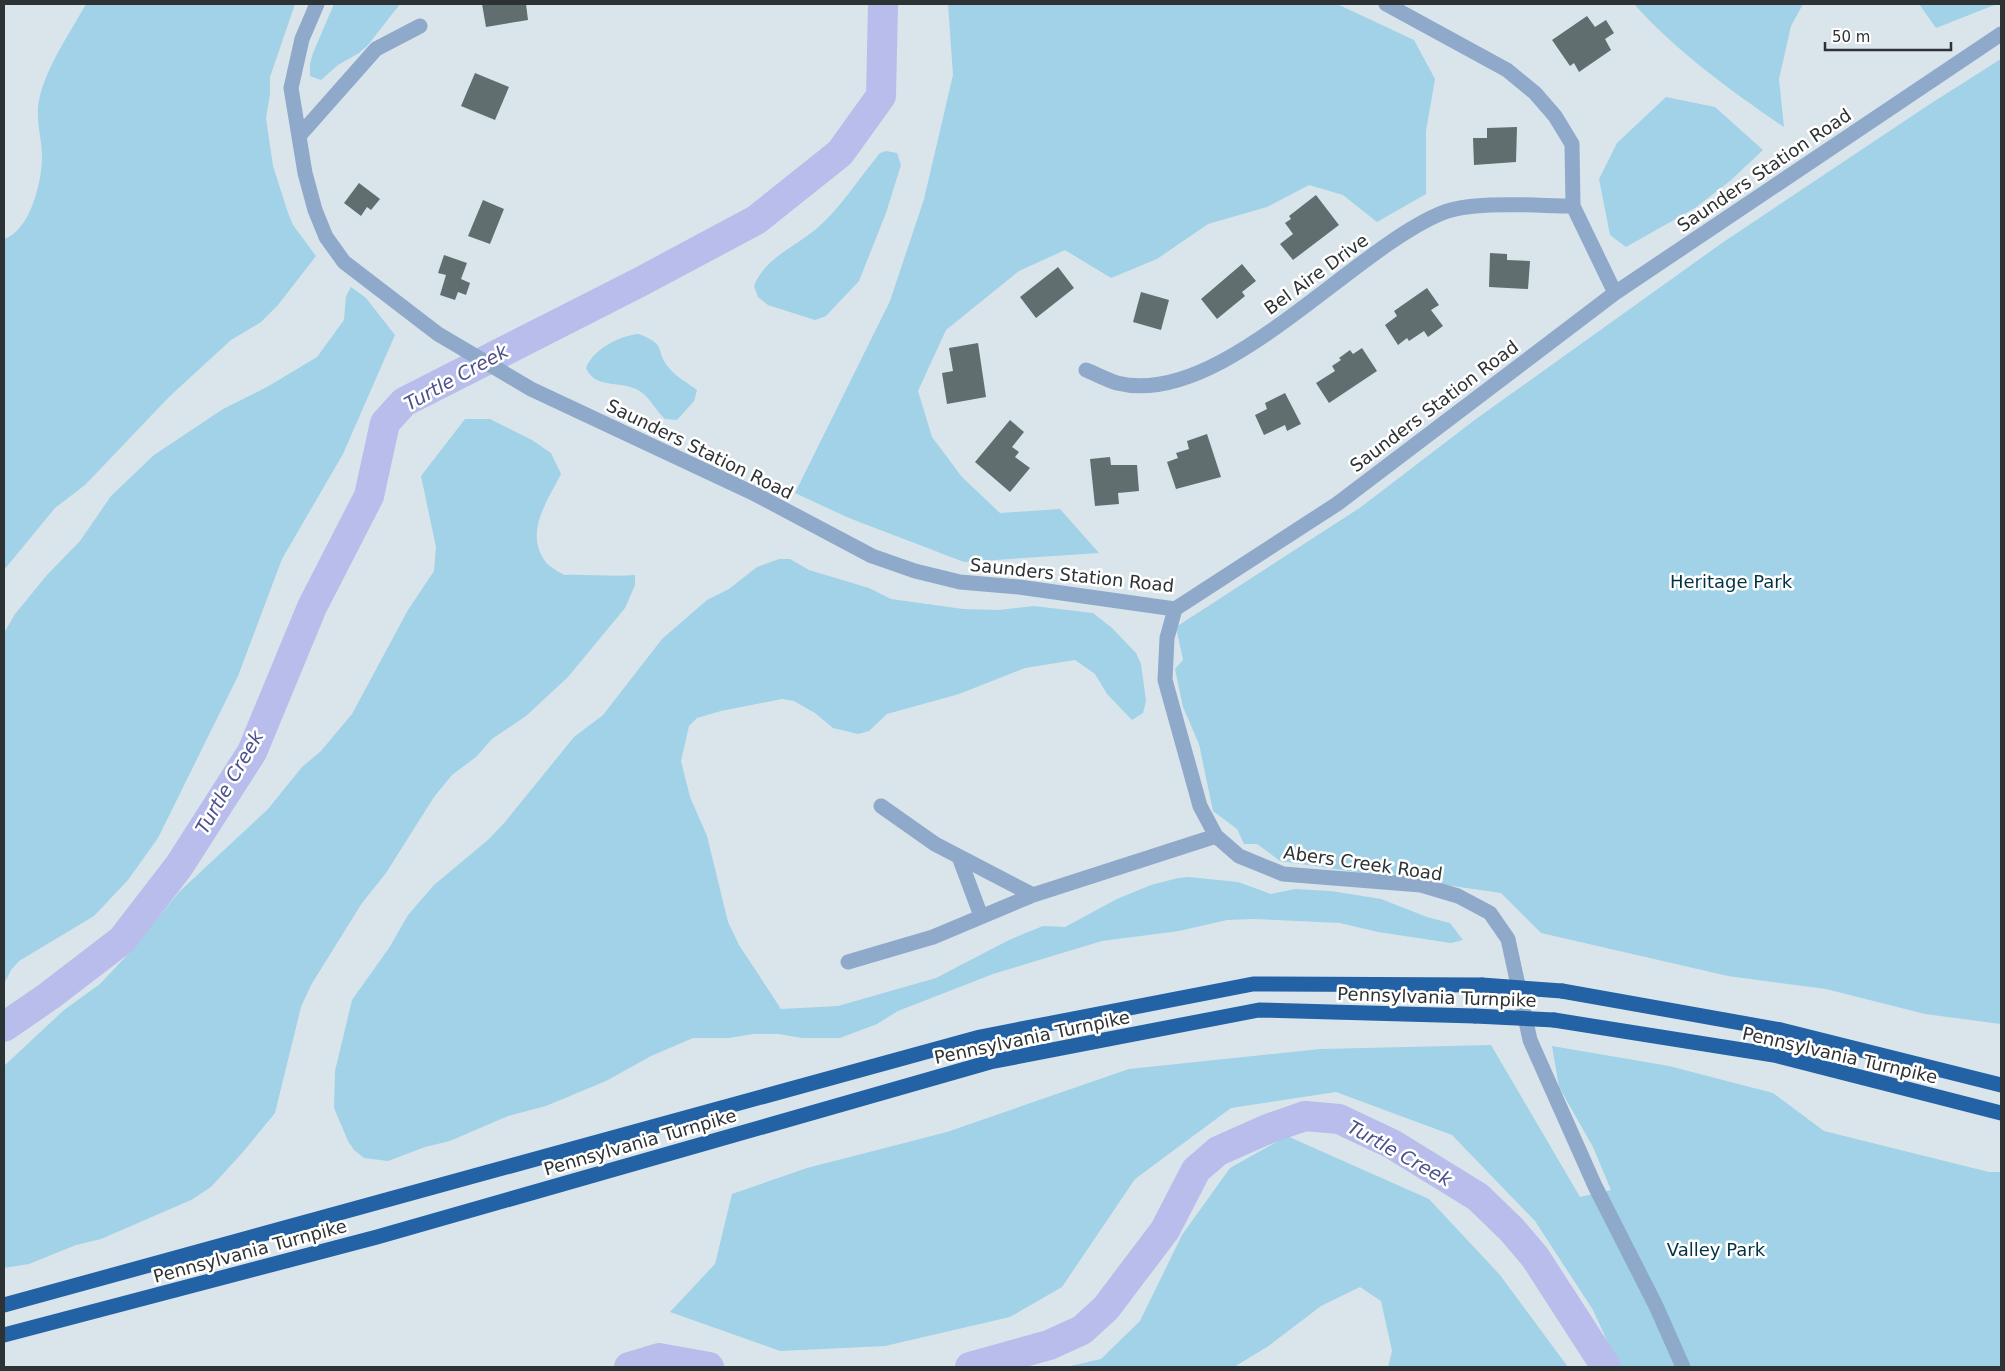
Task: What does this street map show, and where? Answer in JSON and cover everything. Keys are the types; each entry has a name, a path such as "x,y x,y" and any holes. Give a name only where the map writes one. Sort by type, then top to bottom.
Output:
{"highway":[{"name":"Pennsylvania Turnpike","path":"4,1306 980,1037 1253,984 1482,985 1562,991 1781,1030 2001,1085"},
{"name":"Pennsylvania Turnpike","path":"4,1335 378,1237 990,1062 1259,1010 1554,1020 1774,1055 2001,1113"}],"street":[{"name":"Saunders Station Road","path":"317,4 302,39 291,88 298,136 315,210 326,238 344,262 438,334 531,389 755,494 872,556 915,571 960,582 1020,587 1175,609 1338,504 1615,293 2001,34"},
{"path":"1386,4 1507,70 1536,93 1555,116 1572,144 1573,206 1615,293"},
{"path":"298,136 376,49 420,26"},
{"name":"Bel Aire Drive","path":"1086,370 1118,383 1144,385 1174,380 1224,361 1271,330 1408,230 1443,212 1479,206 1573,206"},
{"name":"Abers Creek Road","path":"1175,609 1167,638 1165,680 1200,806 1216,836 1239,856 1283,874 1421,885 1458,896 1490,913 1508,939 1530,1040 1595,1186 1656,1306 1683,1367"},
{"path":"881,806 935,844 1033,895"},
{"path":"848,962 933,937 1033,895 1216,836"},
{"path":"959,857 981,916"}],"green space":[{"path":"86,4 295,4 270,77 270,94 266,118 273,166 288,213 293,225 316,256 278,305 261,322 231,340 170,396 85,485 55,508 4,570 4,239 21,226 33,204 40,179 42,157 38,115 39,100 53,62"},
{"path":"334,4 400,4 368,45 359,53 338,65 321,80 310,76 310,64"},
{"path":"948,4 1337,4 1414,40 1435,79 1426,131 1426,194 1377,222 1343,195 1309,185 1267,207 1208,224 1157,259 1111,278 1065,250 1019,271 946,330 918,391 932,437 962,477 1000,513 1060,509 1099,553 964,562 849,518 795,493 890,301 924,199 953,75"},
{"path":"1634,4 1803,4 1791,26 1779,79 1784,127 1686,55"},
{"path":"1919,4 1997,4 1936,28"},
{"name":"Heritage Park","path":"2001,59 2001,1024 1925,1014 1826,989 1728,976 1541,933 1501,893 1280,861 1257,844 1244,844 1237,829 1213,811 1199,744 1183,707 1175,669 1183,660 1176,627 1361,507 1476,419 1722,243 1930,104"},
{"path":"1666,97 1715,107 1763,150 1730,181 1695,208 1626,247 1610,235 1599,179 1617,143"},
{"path":"886,151 897,153 901,165 886,213 859,281 826,316 815,320 768,305 758,297 754,286 765,268 780,254 824,222 880,153"},
{"path":"351,287 366,298 395,335 343,454 282,559 238,676 158,838 128,880 94,916 19,961 11,970 4,984 4,633 15,614 47,575 80,541 111,496 154,455 223,409 267,387 317,357 344,320 346,296"},
{"path":"639,334 654,341 672,371 697,390 694,401 677,420 665,419 648,398 634,388 596,380 586,368 595,355 608,344 624,337"},
{"path":"465,419 490,419 532,440 551,453 561,474 540,516 537,528 539,550 551,567 564,575 635,575 635,585 625,608 568,677 526,716 492,739 476,757 452,775 434,797 386,873 362,903 311,985 301,1007 275,1113 211,1187 191,1200 101,1239 76,1245 29,1264 4,1268 4,1066 64,1010 100,984 132,950 179,892 268,809 302,767 321,751 352,714 408,610 434,571 436,547 421,476"},
{"path":"779,559 790,559 809,570 869,588 891,599 963,609 999,610 1034,606 1093,613 1112,628 1136,653 1141,664 1146,701 1143,713 1132,720 1107,694 1095,674 1075,660 1025,668 959,694 887,714 869,731 858,734 833,728 815,713 794,701 782,699 721,711 697,718 689,726 681,761 690,797 707,836 728,922 739,945 781,1009 838,1006 936,978 1009,940 1043,926 1065,927 1117,899 1151,885 1178,878 1189,877 1238,882 1271,894 1295,889 1331,891 1381,899 1427,917 1450,923 1463,940 1451,943 1378,932 1340,923 1253,919 1227,920 1179,931 1102,941 993,974 898,1011 877,1024 840,1038 802,1038 778,1034 753,1034 729,1038 693,1038 651,1056 606,1081 546,1106 508,1116 450,1141 425,1147 388,1161 364,1158 354,1150 348,1141 334,1108 335,1071 352,1000 389,948 408,915 434,885 489,839 505,822 574,737 603,715 662,639 707,600 729,589 757,567"},
{"name":"Valley Park","path":"1491,1045 1580,1197 1611,1190 1593,1147 1559,1087 1552,1046 1669,1066 1773,1093 1824,1131 1989,1172 2001,1172 2001,1367 1619,1367 1593,1310 1535,1221 1452,1135 1336,1092 1231,1108 1135,1179 1062,1287 1010,1317 885,1346 780,1351 670,1312 715,1264 732,1194 807,1168 947,1132 1129,1069 1321,1049"},
{"path":"1287,1136 1429,1199 1500,1275 1568,1367 1388,1367 1392,1351 1381,1301 1360,1287 1321,1306 1267,1347 1234,1367 1066,1367 1101,1359 1140,1321 1182,1235 1230,1168"}],"building":[{"path":"482,4 526,4 528,20 486,27"},
{"path":"1587,16 1595,27 1606,20 1614,33 1605,39 1611,50 1579,72 1574,63 1570,66 1552,40"},
{"path":"475,73 509,87 495,120 461,106"},
{"path":"1517,127 1516,162 1474,165 1473,138 1487,138 1487,128"},
{"path":"359,183 380,199 371,210 367,207 361,216 344,203"},
{"path":"1316,195 1339,225 1293,260 1280,244 1293,234 1285,223 1291,219 1289,216"},
{"path":"483,200 504,209 490,244 468,236"},
{"path":"1490,253 1507,254 1507,260 1530,261 1528,289 1489,287"},
{"path":"444,255 467,263 461,279 470,283 466,295 458,292 455,300 440,295 446,275 438,273"},
{"path":"1242,264 1256,281 1242,292 1245,296 1217,319 1201,299"},
{"path":"1058,267 1074,288 1036,318 1020,297"},
{"path":"1427,288 1439,305 1431,310 1443,326 1428,337 1424,331 1409,341 1407,338 1398,345 1385,325 1397,316 1394,311"},
{"path":"1141,292 1169,300 1161,330 1133,322"},
{"path":"978,343 986,397 947,404 942,373 953,371 949,348"},
{"path":"1362,348 1377,371 1329,403 1316,383 1335,371 1332,366 1341,360 1339,358 1350,350 1353,354"},
{"path":"1285,393 1301,424 1287,431 1285,425 1264,435 1255,415 1267,409 1265,403"},
{"path":"1010,420 1024,432 1012,447 1019,452 1015,457 1030,468 1010,492 975,462"},
{"path":"1207,434 1221,477 1176,489 1167,462 1178,458 1176,453 1189,449 1187,441"},
{"path":"1110,457 1111,465 1137,465 1139,491 1118,493 1119,504 1095,506 1090,459"}],"waterway":[{"name":"Turtle Creek","path":"4,1027 49,996 122,940 179,866 252,752 312,607 369,496 385,423 404,402 640,282 756,220 840,153 881,96 883,4"},
{"name":"Turtle Creek","path":"970,1367 1049,1345 1082,1330 1106,1308 1165,1230 1196,1170 1218,1151 1270,1128 1305,1116 1339,1119 1392,1144 1478,1197 1512,1230 1535,1257 1606,1367"},
{"name":"Turtle Creek","path":"629,1367 659,1358 709,1367"}]}
